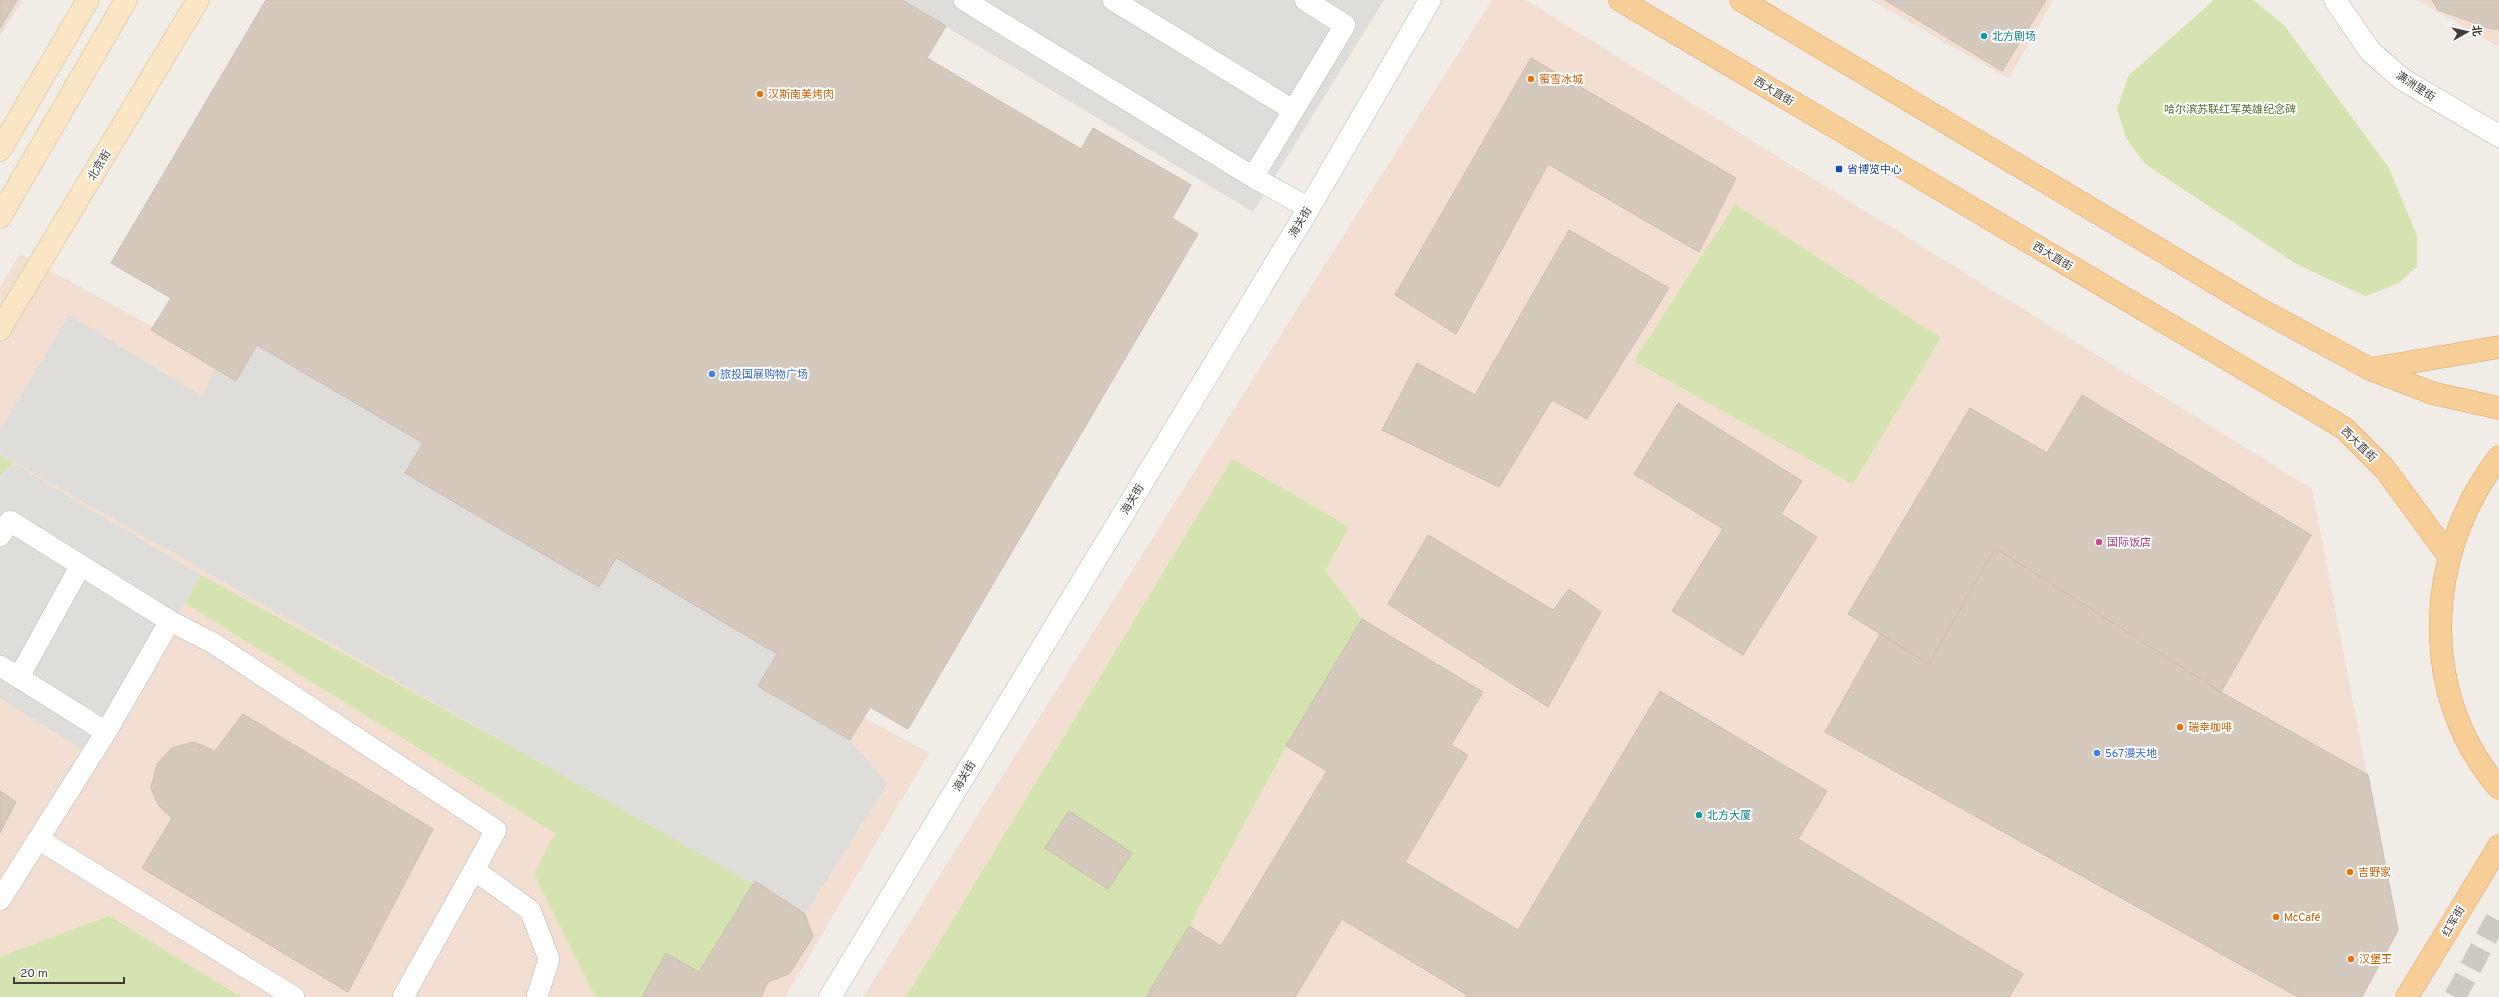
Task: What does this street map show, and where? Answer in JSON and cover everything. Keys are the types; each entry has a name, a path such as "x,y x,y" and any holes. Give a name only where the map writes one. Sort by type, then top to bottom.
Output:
{"main road":[{"path":"0,150 88,0"},
{"path":"0,217 126,0"},
{"name":"北京街","path":"0,329 198,0"},
{"name":"西大直街","path":"1620,0 2344,428 2385,469 2448,556"},
{"path":"1742,0 2254,306 2370,369 2432,393 2499,408"},
{"path":"2370,369 2499,347"},
{"path":"2499,457 2483,477 2463,515 2448,556 2440,601 2441,640 2450,693 2466,737 2489,777 2499,788"},
{"name":"红军街","path":"2407,997 2499,846"}],"street":[{"name":"海关街","path":"830,997 1308,208 1430,0"},
{"name":"满洲里街","path":"2335,0 2370,51 2402,79 2499,136"}],"lane":[{"path":"1113,0 1293,110"},
{"path":"1253,177 1345,24 1305,0"},
{"path":"970,2 1253,177 1308,208"},
{"path":"0,536 10,521 170,621 214,643 496,830 403,997"},
{"path":"19,677 81,565"},
{"path":"0,900 106,732 170,621"},
{"path":"0,666 106,732"},
{"path":"38,839 294,997"},
{"path":"474,870 530,910 549,959 537,997"}],"shaded area":[{"path":"0,0 22,0 0,36"},
{"path":"902,0 1384,0 1253,212"},
{"path":"1492,0 1526,0 2312,489 2389,890 2329,997 863,997"},
{"name":"北方剧场","path":"1871,0 2053,0 2009,79"},
{"path":"2417,0 2499,0 2499,47"},
{"path":"20,254 929,753 785,997 0,997 0,287"},
{"path":"69,315 203,397 214,368 237,381 257,345 423,443 406,473 599,587 619,548 777,654 758,686 850,740 887,784 805,914 0,454 0,430"},
{"path":"13,463 201,575 91,755 0,698 0,476"}],"green space":[{"name":"哈尔滨苏联红军英雄纪念碑","path":"2214,0 2253,0 2284,25 2389,168 2417,236 2417,267 2397,284 2365,296 2298,265 2145,164 2126,138 2117,109 2129,75"},
{"path":"1735,204 1941,338 1853,484 1634,361"},
{"path":"0,455 13,463 0,476"},
{"path":"1232,459 1349,527 1325,571 1362,619 1286,746 1189,926 1146,997 906,997"},
{"path":"201,575 755,881 699,972 666,954 642,997 598,997 594,994 534,874 555,833 185,603"},
{"path":"109,916 241,997 0,997 0,957"}],"building":[{"path":"0,0 17,0 0,28"},
{"name":"旅投·国展购物广场","path":"266,0 902,0 946,26 927,58 1081,149 1093,128 1191,185 1172,218 1198,234 908,729 870,707 850,740 758,686 777,654 616,558 599,587 405,473 423,443 257,345 236,381 151,330 171,298 111,263"},
{"name":"北方剧场","path":"1885,0 2046,0 2002,71"},
{"path":"2432,0 2499,0 2499,29 2491,29 2438,10"},
{"path":"1531,58 1736,178 1699,252 1548,164 1456,334 1395,295"},
{"path":"1569,230 1669,288 1587,419 1552,400 1499,487 1382,430 1417,363 1475,395"},
{"name":"国际饭店","path":"2082,395 2311,535 2221,692 1995,548 1929,664 1848,614 1970,408 2047,453"},
{"path":"1678,403 1802,481 1781,514 1817,537 1743,655 1672,611 1723,529 1634,474"},
{"path":"1428,535 1553,610 1569,589 1601,612 1548,707 1388,604"},
{"name":"567漫天地","path":"1995,548 2221,692 2368,775 2398,930 2362,997 2298,997 1825,732 1880,634 1929,664"},
{"name":"北方大厦","path":"1362,619 1483,692 1451,745 1468,755 1405,862 1518,930 1660,691 1827,791 1798,839 2023,974 2009,997 1466,997 1467,995 1342,919 1295,997 1146,997 1189,926 1221,946 1327,771 1286,746"},
{"path":"243,714 433,829 348,992 142,868 172,818 159,806 151,788 157,764 172,748 194,742 215,751"},
{"path":"0,791 16,802 0,833"},
{"path":"1069,811 1132,853 1108,889 1045,848"},
{"path":"755,881 805,914 813,937 789,974 768,982 761,997 642,997 666,953 699,972"}],"tunnel":[{"path":"2455,997 2499,914"}],"place":[{"name":"北方剧场","path":"1984,36"},
{"name":"蜜雪冰城","path":"1531,79"},
{"name":"汉斯南美烤肉","path":"760,94"},
{"name":"省博览中心","path":"1839,169"},
{"name":"旅投·国展购物广场","path":"712,374"},
{"name":"国际饭店","path":"2099,542"},
{"name":"瑞幸咖啡","path":"2180,727"},
{"name":"567漫天地","path":"2097,753"},
{"name":"北方大厦","path":"1699,815"},
{"name":"吉野家","path":"2350,872"},
{"name":"McCafé","path":"2276,917"},
{"name":"汉堡王","path":"2351,959"}]}
